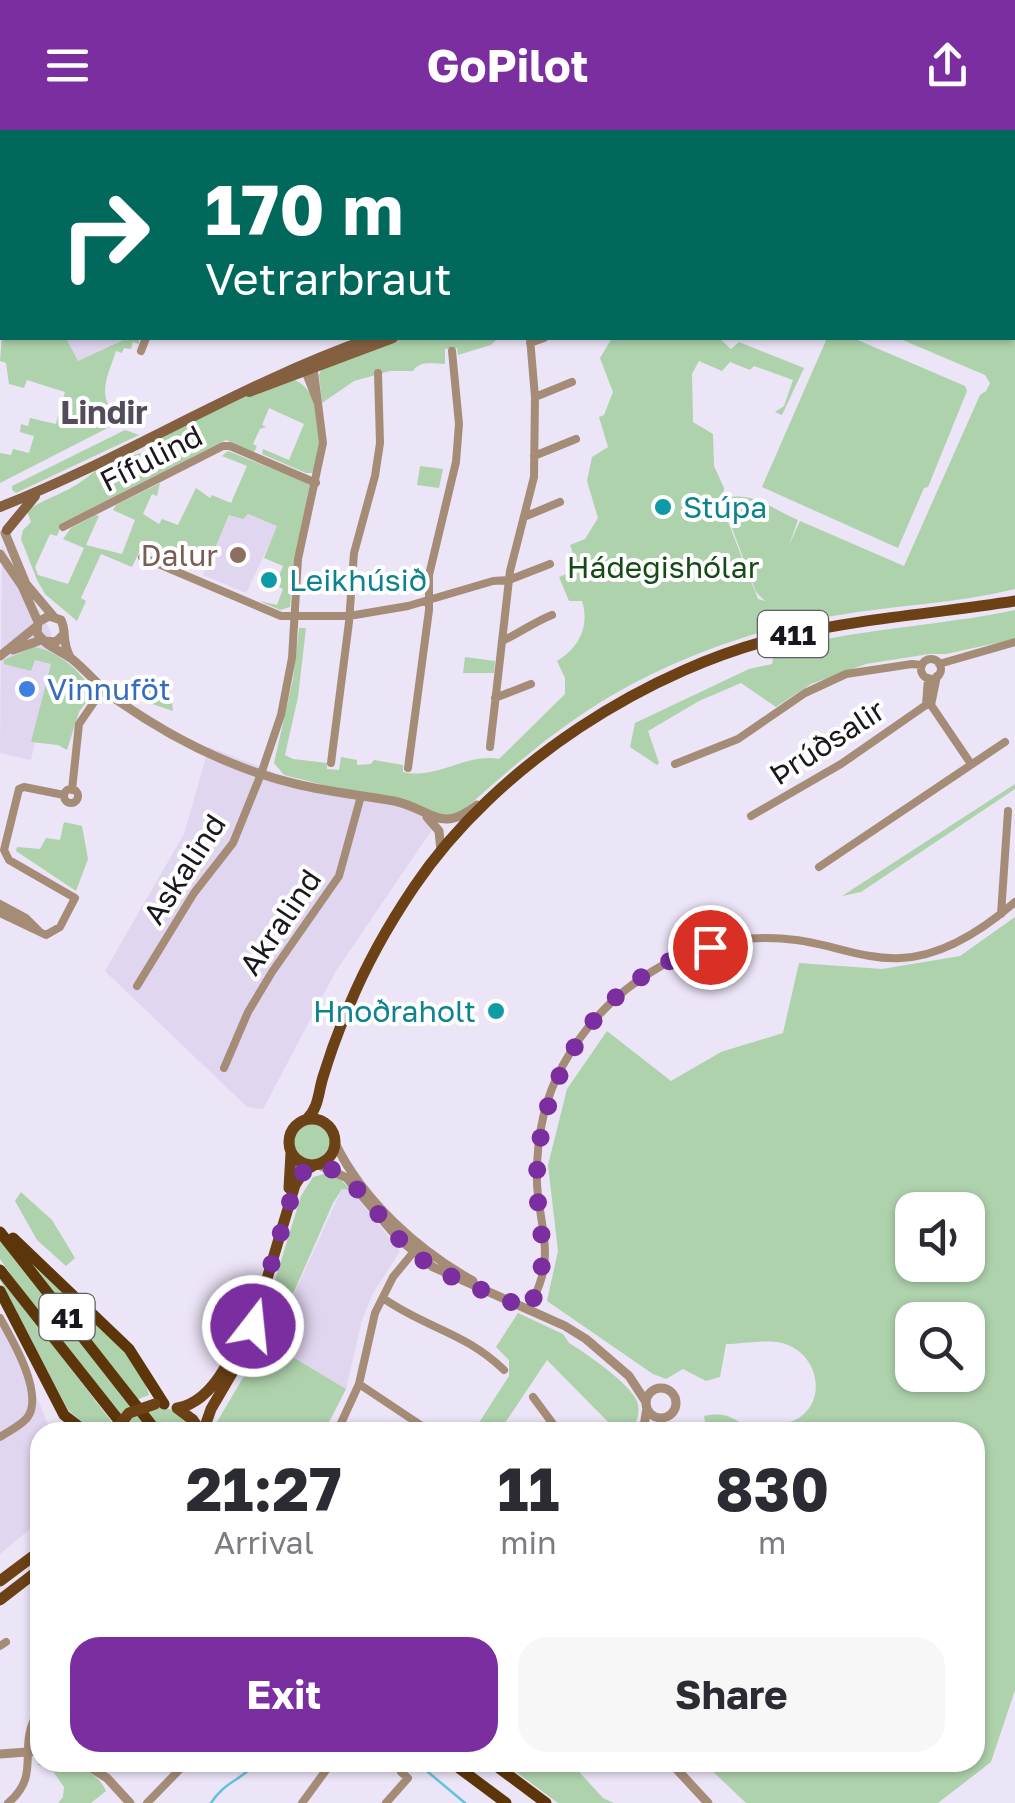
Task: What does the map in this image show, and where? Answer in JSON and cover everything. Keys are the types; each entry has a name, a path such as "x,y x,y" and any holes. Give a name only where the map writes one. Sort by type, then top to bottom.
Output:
{"highway":[{"path":"0,1228 129,1350 160,1404"},
{"name":"41","path":"0,1228 149,1422"},
{"name":"41","path":"0,1270 120,1422"},
{"path":"0,1291 64,1415 73,1422"},
{"path":"464,1772 506,1803"},
{"path":"504,1772 546,1803"}],"main road":[{"path":"4,534 6,519 0,508 230,398 366,340"},
{"path":"308,366 388,340"},
{"path":"4,534 40,492"},
{"name":"411","path":"178,1408 200,1399 236,1344 271,1252 292,1178 290,1132 316,1108 348,1007 415,886 511,780 609,708 694,666 787,635 841,624 1015,602"},
{"name":"411","path":"397,916 484,812 589,722"},
{"name":"411","path":"328,1066 325,1102 333,1136"},
{"path":"206,1422 246,1349 295,1185 304,1171 332,1155 333,1136 321,1120 307,1119"},
{"path":"291,1153 300,1162 316,1165"},
{"path":"122,1422 130,1413 160,1404 178,1408 194,1422"},
{"path":"0,1581 30,1558"},
{"path":"0,1600 30,1578"}],"street":[{"path":"141,351 145,340"},
{"path":"490,748 509,580 534,476 535,397 530,340"},
{"path":"408,768 429,576 456,462 458,424 452,351"},
{"name":"Askalind","path":"138,986 194,893 233,843 262,774 286,696 298,558 324,443 320,407 308,366"},
{"path":"330,763 350,616 354,553 380,443 378,374"},
{"path":"535,397 572,382"},
{"path":"534,456 576,438"},
{"name":"Fífulind","path":"63,527 224,446 316,482"},
{"path":"524,517 560,502"},
{"path":"4,534 26,584 63,624 62,636 72,660"},
{"path":"0,554 22,586 44,641 72,660 102,689 170,733 262,774 417,809 443,820 458,819 511,780"},
{"path":"142,557 294,618 350,616 428,601 493,580 509,580 550,564"},
{"path":"502,640 552,615"},
{"path":"3,654 45,616 53,616"},
{"path":"3,654 44,641 56,642 62,636"},
{"path":"933,677 922,672 929,659 939,664 1015,642"},
{"path":"676,764 738,739 805,693 846,674 912,664 922,666"},
{"name":"Þrúðsalir","path":"751,816 841,764 928,705 939,664"},
{"path":"496,698 531,684"},
{"path":"0,913 50,935 56,932 75,898 9,860 4,847 18,789 68,792 79,724 102,689"},
{"path":"928,705 971,764"},
{"path":"819,867 1005,742"},
{"name":"Akralind","path":"224,1068 248,1012 339,876 361,796"},
{"path":"417,809 440,831 441,853"},
{"path":"1001,914 1008,811"},
{"path":"529,1310 545,1264 537,1184 539,1142 548,1098 562,1066 589,1025 623,991 650,970 676,957 740,940 793,939 854,954 902,958 956,943 1015,902"},
{"path":"0,904 35,924 39,931"},
{"path":"333,1136 361,1182 416,1249"},
{"path":"316,1165 347,1178 446,1274 573,1330 629,1376 667,1389 676,1400 674,1410 658,1422"},
{"path":"342,1422 360,1384 371,1326 382,1298 416,1249"},
{"path":"382,1298 402,1312 483,1349 504,1370"},
{"path":"0,1318 31,1384 33,1398 26,1418 0,1437"},
{"path":"629,1376 655,1417 664,1417"},
{"path":"360,1384 415,1422"},
{"path":"646,1422 646,1405 656,1388"},
{"path":"534,1397 552,1422"},
{"path":"8,1803 26,1782 30,1725"},
{"path":"0,1754 30,1750"},
{"path":"102,1772 130,1803"},
{"path":"147,1803 177,1772"},
{"path":"302,1803 325,1772"},
{"path":"386,1803 408,1778 401,1772"},
{"path":"679,1772 708,1803"}],"shaded area":[{"path":"67,340 131,340 78,361"},
{"name":"Dalur","path":"230,514 247,514 278,526 246,593 203,575"},
{"path":"2,545 51,632 52,664 31,760 0,753"},
{"path":"209,747 291,779 442,815 336,971 263,1109 247,1107 105,971 184,834"},
{"path":"342,1189 351,1190 400,1251 372,1295 362,1320 346,1389 271,1345"},
{"path":"0,1326 26,1371 47,1422 30,1422 30,1529 0,1554"}],"green space":[{"path":"2,340 67,340 78,361 124,340 139,340 139,344 133,342 131,349 116,351 105,390 113,412 131,416 0,483 0,453 11,455 13,449 29,453 34,436 20,432 21,424 28,426 30,418 56,424 65,392 27,380 24,388 9,384 6,363 0,361"},
{"path":"395,340 496,340 458,355 457,348 445,349 445,364 423,364 413,371 390,371 354,381 322,403 322,368"},
{"name":"Hádegishólar","path":"611,340 721,340 731,349 739,342 804,368 782,415 775,412 784,406 793,380 730,362 722,371 699,361 692,374 693,422 713,434 714,466 724,488 722,506 758,599 765,601 756,592 724,507 727,498 755,499 798,520 789,545 800,521 904,566 980,395 990,383 985,375 903,340 1015,340 1015,589 800,623 700,653 637,682 578,717 459,814 446,816 284,775 274,763 293,679 299,628 306,628 298,697 285,755 327,763 327,769 339,770 341,757 357,760 357,765 374,760 403,765 403,772 415,773 474,760 499,759 565,694 565,678 557,661 581,636 585,619 582,601 569,601 559,577 579,569 570,545 585,539 598,518 587,481 592,457 608,447 599,417 604,415 613,392 600,358"},
{"path":"826,340 858,340 965,386 967,391 928,487 924,488 898,548 762,487"},
{"path":"295,380 305,387 317,409 319,449 315,473 306,473 262,454 263,449 289,460 304,424 269,408 262,425 266,427 260,429 253,444 257,446 254,452 226,440 62,523 57,536 50,534 35,567 38,575 68,584 84,548 63,539 71,528 96,515 99,516 86,545 122,554 135,520 113,510 160,483 157,496 152,494 143,514 159,524 162,519 178,525 196,488 210,498 212,495 231,503 247,466 222,456 228,451 310,484 294,562 290,607 280,610 259,601 277,605 283,589 275,585 283,566 264,558 277,526 248,514 243,519 229,515 213,553 198,546 189,566 142,546 132,567 101,554 81,598 86,601 77,621 45,594 21,539 31,522 27,511 109,462 154,447 164,435 238,399"},
{"path":"125,430 139,435 16,493 12,490 12,486"},
{"path":"420,466 443,469 439,488 417,485"},
{"path":"1015,610 1015,639 946,654 866,664 811,684 776,707 741,683 699,701 648,731 657,765 630,747 635,723 749,669 772,664 774,652 834,638"},
{"path":"34,647 68,663 93,693 79,712 67,750 31,742 51,664 35,660 31,671 4,664 4,660"},
{"path":"465,657 495,661 494,673 463,673"},
{"path":"133,680 172,701 173,711 128,689"},
{"path":"1015,784 1015,789 861,892 842,896"},
{"path":"64,822 82,826 88,859 76,891 16,851 17,847 40,849 46,838 60,840"},
{"path":"1015,917 1015,1690 991,1762 985,1767 985,1422 789,1422 801,1417 815,1395 812,1370 795,1349 782,1343 726,1344 720,1377 706,1381 683,1369 666,1379 547,1301 558,1251 548,1165 567,1089 607,1031 671,1081 721,1052 783,1033 799,963 882,969 960,956"},
{"path":"312,1123 325,1129 331,1142 325,1155 312,1161 299,1155 293,1142 299,1129"},
{"path":"335,1174 351,1190 342,1189 333,1203 271,1344 346,1389 329,1422 217,1422 247,1371 301,1196 313,1177"},
{"path":"21,1192 52,1220 75,1258 66,1266 37,1240 15,1201"},
{"path":"0,1236 143,1422 126,1422 60,1342 0,1259"},
{"path":"23,1251 114,1338 142,1377 149,1395 133,1401"},
{"path":"0,1280 111,1422 82,1422 68,1410"},
{"path":"518,1313 563,1334 569,1343 625,1385 637,1401 636,1422 608,1422 547,1360 506,1422 479,1422 509,1376 509,1360 496,1347"},
{"path":"160,1406 181,1413 189,1422 154,1422 143,1410"},
{"path":"722,1415 740,1422 705,1422 704,1416"},
{"path":"54,1772 89,1772 106,1791 91,1803 58,1803 64,1787"},
{"path":"516,1772 579,1772 603,1798 614,1803 558,1803"},
{"path":"713,1772 978,1772 938,1803 746,1803"}],"waterway":[{"path":"211,1803 246,1772"},
{"path":"428,1772 465,1803"}],"place":[{"name":"Stúpa","path":"663,507"},
{"name":"Dalur","path":"238,555"},
{"name":"Leikhúsið","path":"269,580"},
{"name":"Vinnuföt","path":"27,689"},
{"name":"Hnoðraholt","path":"496,1011"}],"district":[{"name":"Lindir","path":"104,412"}],"route":[{"path":"253,1326 295,1185 304,1171 319,1164 347,1178 386,1226 423,1260 473,1287 529,1310 545,1264 537,1184 539,1142 548,1098 562,1066 589,1025 623,991 650,970 710,947"}]}
